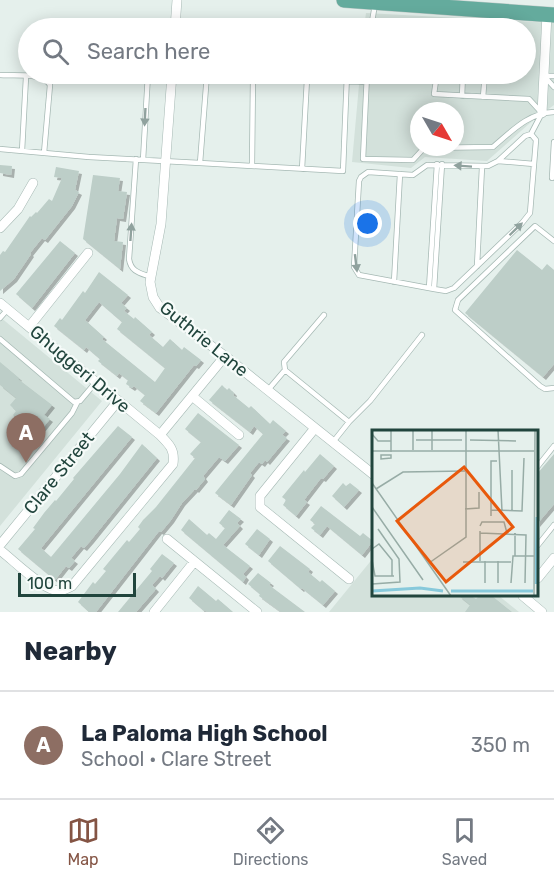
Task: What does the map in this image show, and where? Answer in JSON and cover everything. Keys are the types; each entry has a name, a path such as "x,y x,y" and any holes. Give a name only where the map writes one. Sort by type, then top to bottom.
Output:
{"main road":[{"path":"344,0 551,15"}],"street":[{"path":"176,18 177,0"},
{"path":"542,113 549,76 551,15"},
{"name":"Guthrie Lane","path":"171,84 161,224 151,277 153,297 160,308 225,356 372,473"},
{"path":"0,228 18,209 33,183"},
{"path":"29,327 88,254"},
{"name":"Ghuggeri Drive","path":"4,306 160,435"},
{"path":"0,550 55,591 72,586 173,464 174,455 160,435 225,356"},
{"path":"192,396 239,435"},
{"name":"Clare Street","path":"0,545 118,401"},
{"path":"315,428 260,496 260,507 349,579"},
{"path":"166,539 257,612"},
{"path":"541,566 554,558"},
{"path":"154,612 194,562"},
{"path":"525,597 542,612"}],"lane":[{"path":"373,18 375,2"},
{"path":"490,18 491,11"},
{"path":"0,75 18,76"},
{"path":"549,76 554,87"},
{"path":"22,151 26,84"},
{"path":"44,153 49,84"},
{"path":"143,160 147,84"},
{"path":"200,163 208,84"},
{"path":"252,166 253,84"},
{"path":"302,169 307,84"},
{"path":"0,148 143,160 344,171 347,84"},
{"path":"367,84 363,159 413,160 424,148 493,147 524,121 542,113 554,112"},
{"path":"436,84 435,94 529,99 542,113"},
{"path":"462,96 463,84"},
{"path":"483,97 484,84"},
{"path":"531,135 542,113"},
{"path":"531,135 536,140 531,207 527,218 454,288 446,291 362,277 354,267 361,177 368,172 413,175 428,165 439,164 488,166 498,161 525,136 531,135"},
{"path":"552,177 554,142"},
{"path":"136,159 130,267 151,277"},
{"path":"498,161 534,164"},
{"path":"431,289 439,164"},
{"path":"477,266 482,167"},
{"path":"394,282 400,174"},
{"path":"554,241 535,226 458,300 455,310 540,386 545,389 554,387"},
{"path":"0,318 4,306"},
{"path":"324,315 284,362 285,370 349,422"},
{"path":"333,442 370,401 422,335"},
{"path":"0,339 77,403"},
{"path":"268,390 285,370"},
{"path":"0,466 15,476 27,469 72,413 77,403 96,382"},
{"path":"539,464 554,446"},
{"path":"539,543 554,525"}],"shaded area":[{"path":"366,13 460,18 365,18"},
{"path":"536,22 554,23 554,105 487,161 425,157 411,168 352,162 359,84 536,84"},
{"path":"0,317 102,401 0,526"},
{"path":"372,559 372,597 500,597 519,612 329,612"}],"building":[{"path":"0,165 12,166 11,175 0,173"},
{"path":"56,167 79,171 75,190 79,192 72,206 45,240 42,238 30,253 14,279 0,291 0,255 3,251 5,252 30,216 37,213 49,199 52,201 62,178 54,177"},
{"path":"93,175 120,178 118,191 127,192 123,219 117,218 114,241 123,242 120,269 83,239"},
{"path":"60,241 75,253 32,308 16,294"},
{"path":"517,250 542,270 547,264 554,270 554,364 543,377 465,313"},
{"path":"99,272 128,295 121,303 127,308 124,311 134,319 135,317 152,332 149,335 163,347 170,339 182,350 184,347 201,360 196,366 194,365 156,413 140,401 145,395 134,386 132,388 126,384 128,380 119,373 117,376 98,361 100,359 86,347 84,350 54,326 60,318 62,320 83,291 85,293","holes":["99,302 122,322 117,329 165,368 155,382 102,339 104,337 85,320"]},
{"path":"0,362 52,405 44,415 50,419 37,435 30,430 25,437 9,424 15,417 13,415 16,411 10,405 16,398 0,385"},
{"path":"222,385 227,390 229,388 234,393 233,395 249,408 251,406 270,424 273,420 286,431 282,435 287,438 267,462 265,460 262,464 259,462 231,505 215,493 263,434 254,426 250,432 209,400"},
{"path":"198,413 239,445 225,461 219,457 203,476 205,479 182,503 161,532 159,531 96,612 89,612 78,602 93,582 95,584 106,571 103,569 127,540 129,542 140,529 138,527 143,520 195,458 190,454 201,442 185,429"},
{"path":"118,426 132,437 41,548 51,557 142,444 157,458 91,540 84,548 81,546 71,558 75,561 69,568 66,566 55,580 18,549 35,529 33,528 44,513"},
{"path":"320,454 334,466 323,479 321,478 304,500 307,502 296,516 283,505 286,500 282,497"},
{"path":"554,454 554,504 539,522 539,472"},
{"path":"343,483 346,486 350,483 359,490 344,507 332,496"},
{"path":"321,506 360,536 363,533 372,542 362,555 327,526 320,535 311,528 315,524 310,520"},
{"path":"229,510 241,519 237,523 240,526 223,545 250,566 243,574 246,577 243,582 181,530 189,519 207,535 209,533 216,539 225,528 219,523"},
{"path":"257,529 270,539 259,555 245,544"},
{"path":"280,546 310,569 308,572 320,582 322,580 335,591 323,605 268,561"},
{"path":"162,554 174,563 162,578 160,576 152,585 156,589 136,612 118,612 152,571 150,569"},
{"path":"258,573 271,583 269,585 305,612 281,612 259,596 260,594 248,584"},
{"path":"198,586 233,612 203,610 189,598"},
{"path":"460,597 476,599 493,597 512,612 465,612 470,605"}],"place":[{"name":"La Paloma High School","path":"26,463"}]}
